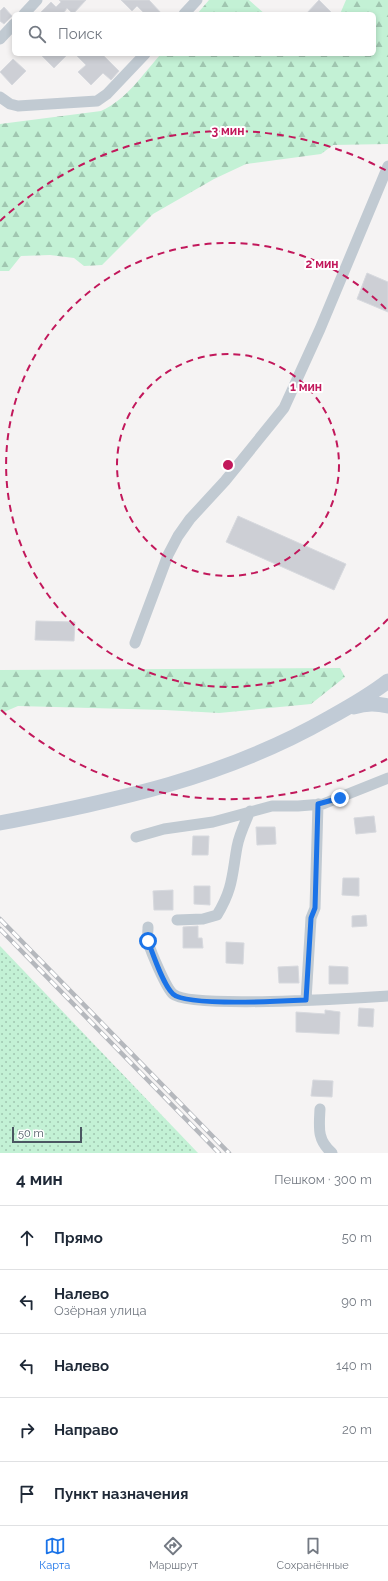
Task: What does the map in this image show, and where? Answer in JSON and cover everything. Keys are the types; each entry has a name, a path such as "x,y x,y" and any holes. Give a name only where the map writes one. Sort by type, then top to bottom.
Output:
{"main road":[{"path":"0,823 86,807 194,778 244,760 301,734 385,688"},
{"path":"340,712 360,704 373,703 388,706"}],"street":[{"path":"26,12 37,0"},
{"path":"186,12 197,0"},
{"path":"0,39 12,26"},
{"path":"0,97 10,104 18,106 97,100 107,94 143,56"},
{"path":"135,643 168,555 178,536 190,519 225,481 284,408 320,329 388,166"},
{"path":"136,837 164,829 213,822 272,806 318,804 340,798 388,778"},
{"path":"306,1000 311,918 315,908 318,804"},
{"path":"177,920 203,919 217,915 225,903 231,887 237,846 250,811"},
{"path":"148,927 148,941 166,985 173,994 185,999 246,1002 388,996"},
{"path":"320,1109 320,1138 326,1148 332,1153"}],"green space":[{"path":"209,0 249,0 263,12 199,12"},
{"path":"346,0 388,0 388,144 333,145 321,154 246,164 214,179 153,214 102,265 84,266 74,258 50,255 21,256 9,271 0,271 0,124 101,111 110,106 126,93 159,56 376,56 376,12 341,12"},
{"path":"340,668 345,677 311,704 219,713 18,706 4,712 0,711 0,670"},
{"path":"0,946 198,1153 0,1153"}],"building":[{"path":"59,0 86,0 75,12 71,12 67,8 64,12 41,12 51,2 56,7 61,2"},
{"path":"121,0 149,0 160,12 143,12 137,6 132,11"},
{"path":"319,0 331,12 308,12"},
{"path":"4,7 12,16 4,24 0,21 0,11"},
{"path":"42,56 66,56 54,68"},
{"path":"77,56 104,56 119,71 111,80 103,73 91,85 78,72 86,65"},
{"path":"13,59 26,71 12,85 0,72"},
{"path":"367,273 388,282 388,312 357,299"},
{"path":"238,516 346,564 334,590 226,542"},
{"path":"36,621 75,622 74,641 35,640"},
{"path":"374,816 376,832 356,834 354,818"},
{"path":"256,827 275,827 276,844 257,845"},
{"path":"193,836 209,836 208,855 192,855"},
{"path":"343,878 359,878 359,896 342,895"},
{"path":"194,886 210,886 210,905 194,904"},
{"path":"173,890 173,910 154,910 153,891"},
{"path":"366,915 367,926 352,927 352,916"},
{"path":"198,926 198,938 202,938 203,948 183,948 183,927"},
{"path":"226,942 244,943 243,964 226,963"},
{"path":"298,966 299,983 279,983 278,967"},
{"path":"329,966 348,967 348,984 329,984"},
{"path":"359,1008 374,1009 373,1027 358,1026"},
{"path":"325,1010 340,1012 339,1034 296,1032 296,1012 325,1014"},
{"path":"313,1080 333,1081 332,1097 311,1096"}],"railway":[{"path":"0,919 229,1153"},
{"path":"0,929 219,1153"}],"route":[{"path":"148,941 166,985 173,994 185,999 246,1002 306,1000 311,918 315,908 318,804 323,804 340,798"}]}
